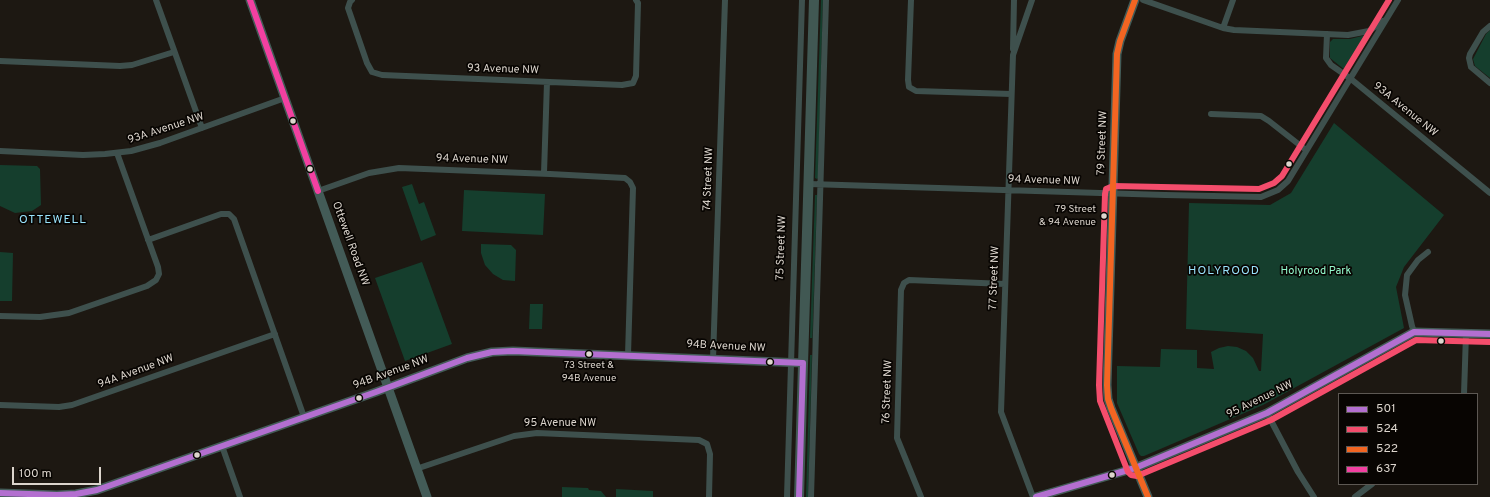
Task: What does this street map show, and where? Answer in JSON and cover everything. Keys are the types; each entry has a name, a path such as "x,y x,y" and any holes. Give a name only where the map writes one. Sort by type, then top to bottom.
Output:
{"main road":[{"path":"799,497 814,0"}],"street":[{"path":"156,0 202,128"},
{"name":"Ottewell Road NW","path":"250,0 427,497"},
{"name":"93 Avenue NW","path":"351,1 348,8 367,63 372,72 382,75 622,85 633,83 636,76 638,3 636,0"},
{"name":"74 Street NW","path":"713,359 725,0"},
{"name":"75 Street NW","path":"787,497 802,0"},
{"path":"811,497 826,0"},
{"path":"911,0 909,87 916,92 1011,94"},
{"name":"77 Street NW","path":"1014,0 1001,412 1032,497"},
{"name":"77 Street NW","path":"1013,54 1032,0"},
{"name":"79 Street NW","path":"1135,0 1120,41 1117,54 1107,385 1110,408 1148,497"},
{"path":"1143,0 1223,28 1234,30 1348,35 1369,31 1386,20"},
{"path":"1223,28 1233,0"},
{"path":"1211,114 1262,116 1306,150 1351,79 1398,0"},
{"path":"1490,26 1483,32 1469,58 1471,66 1490,82"},
{"name":"93A Avenue NW","path":"1327,34 1326,58 1331,65 1351,79 1490,193"},
{"path":"0,61 120,66 132,65 174,52"},
{"path":"544,173 547,82"},
{"name":"93A Avenue NW","path":"0,151 83,155 118,153 151,146 285,98"},
{"name":"94 Avenue NW","path":"809,184 1113,194 1261,197 1278,190 1288,181 1306,150"},
{"path":"0,316 40,317 77,311 151,284 158,278 158,267 118,153"},
{"name":"94 Avenue NW","path":"318,191 369,173 399,168 544,173 618,177 628,180 633,188 628,355"},
{"path":"148,240 216,215 229,214 235,221 304,417"},
{"path":"1428,252 1418,260 1406,275 1405,295 1414,332 1490,334"},
{"name":"76 Street NW","path":"921,497 897,438 902,290 904,283 909,280 1005,284"},
{"name":"95 Avenue NW","path":"1036,497 1135,468 1267,412 1414,332"},
{"name":"94A Avenue NW","path":"0,405 59,407 72,405 275,334"},
{"path":"1464,393 1466,334"},
{"name":"94B Avenue NW","path":"0,493 57,495 87,492 105,488 467,358 492,352 513,351 628,355 803,363"},
{"path":"1267,412 1298,472 1314,497"},
{"name":"95 Avenue NW","path":"416,469 514,436 537,434 699,440 707,444 710,454 709,497"},
{"path":"222,446 240,497"},
{"path":"1355,497 1371,485"}],"green space":[{"path":"821,0 823,0 817,179 815,178"},
{"path":"1490,30 1490,78 1475,66 1473,59 1486,34"},
{"path":"1366,35 1369,36 1369,38 1350,69 1345,70 1330,58 1330,42 1333,39 1350,39"},
{"name":"Holyrood Park","path":"1334,123 1444,215 1404,267 1396,287 1404,328 1263,405 1141,456 1117,403 1117,366 1160,367 1161,349 1197,350 1197,368 1214,369 1211,352 1228,346 1237,347 1246,351 1253,358 1259,371 1261,371 1263,334 1186,329 1189,203 1270,205 1291,193"},
{"path":"0,165 37,166 40,169 41,205 32,211 15,213 0,206"},
{"path":"412,184 419,204 424,202 436,235 421,241 402,187"},
{"path":"464,190 545,194 543,235 462,231"},
{"path":"815,195 817,195 817,197 812,352 812,338 810,338"},
{"path":"481,244 511,245 516,250 515,281 503,280 493,274 485,265 481,253"},
{"path":"0,252 13,253 12,301 0,301"},
{"path":"422,262 452,344 405,361 375,278"},
{"path":"530,304 543,304 542,329 529,329"},
{"path":"810,355 812,355 808,497 806,497"},
{"path":"562,487 588,488 589,490 601,491 606,497 562,497"},
{"path":"616,489 653,491 653,497 616,497"}],"transit line":[{"name":"637","path":"250,0 318,191"},
{"name":"522","path":"1135,0 1120,41 1117,54 1107,385 1108,399 1111,408 1148,497"},
{"name":"524","path":"1389,0 1282,176 1274,183 1259,189 1113,186 1106,189 1099,385 1100,401 1128,472 1131,475 1137,476 1271,420 1416,340 1490,342"},
{"name":"501","path":"1036,497 1135,468 1267,413 1414,332 1490,334"},
{"name":"501","path":"0,493 57,495 76,494 97,490 376,392 467,358 492,352 513,351 803,363"},
{"name":"501","path":"799,497 803,363"}],"place":[{"name":"79 Street & 94 Avenue","path":"1104,216"},
{"name":"73 Street & 94B Avenue","path":"589,354"}],"district":[{"name":"OTTEWELL","path":"53,221"},
{"name":"HOLYROOD","path":"1224,272"}]}
